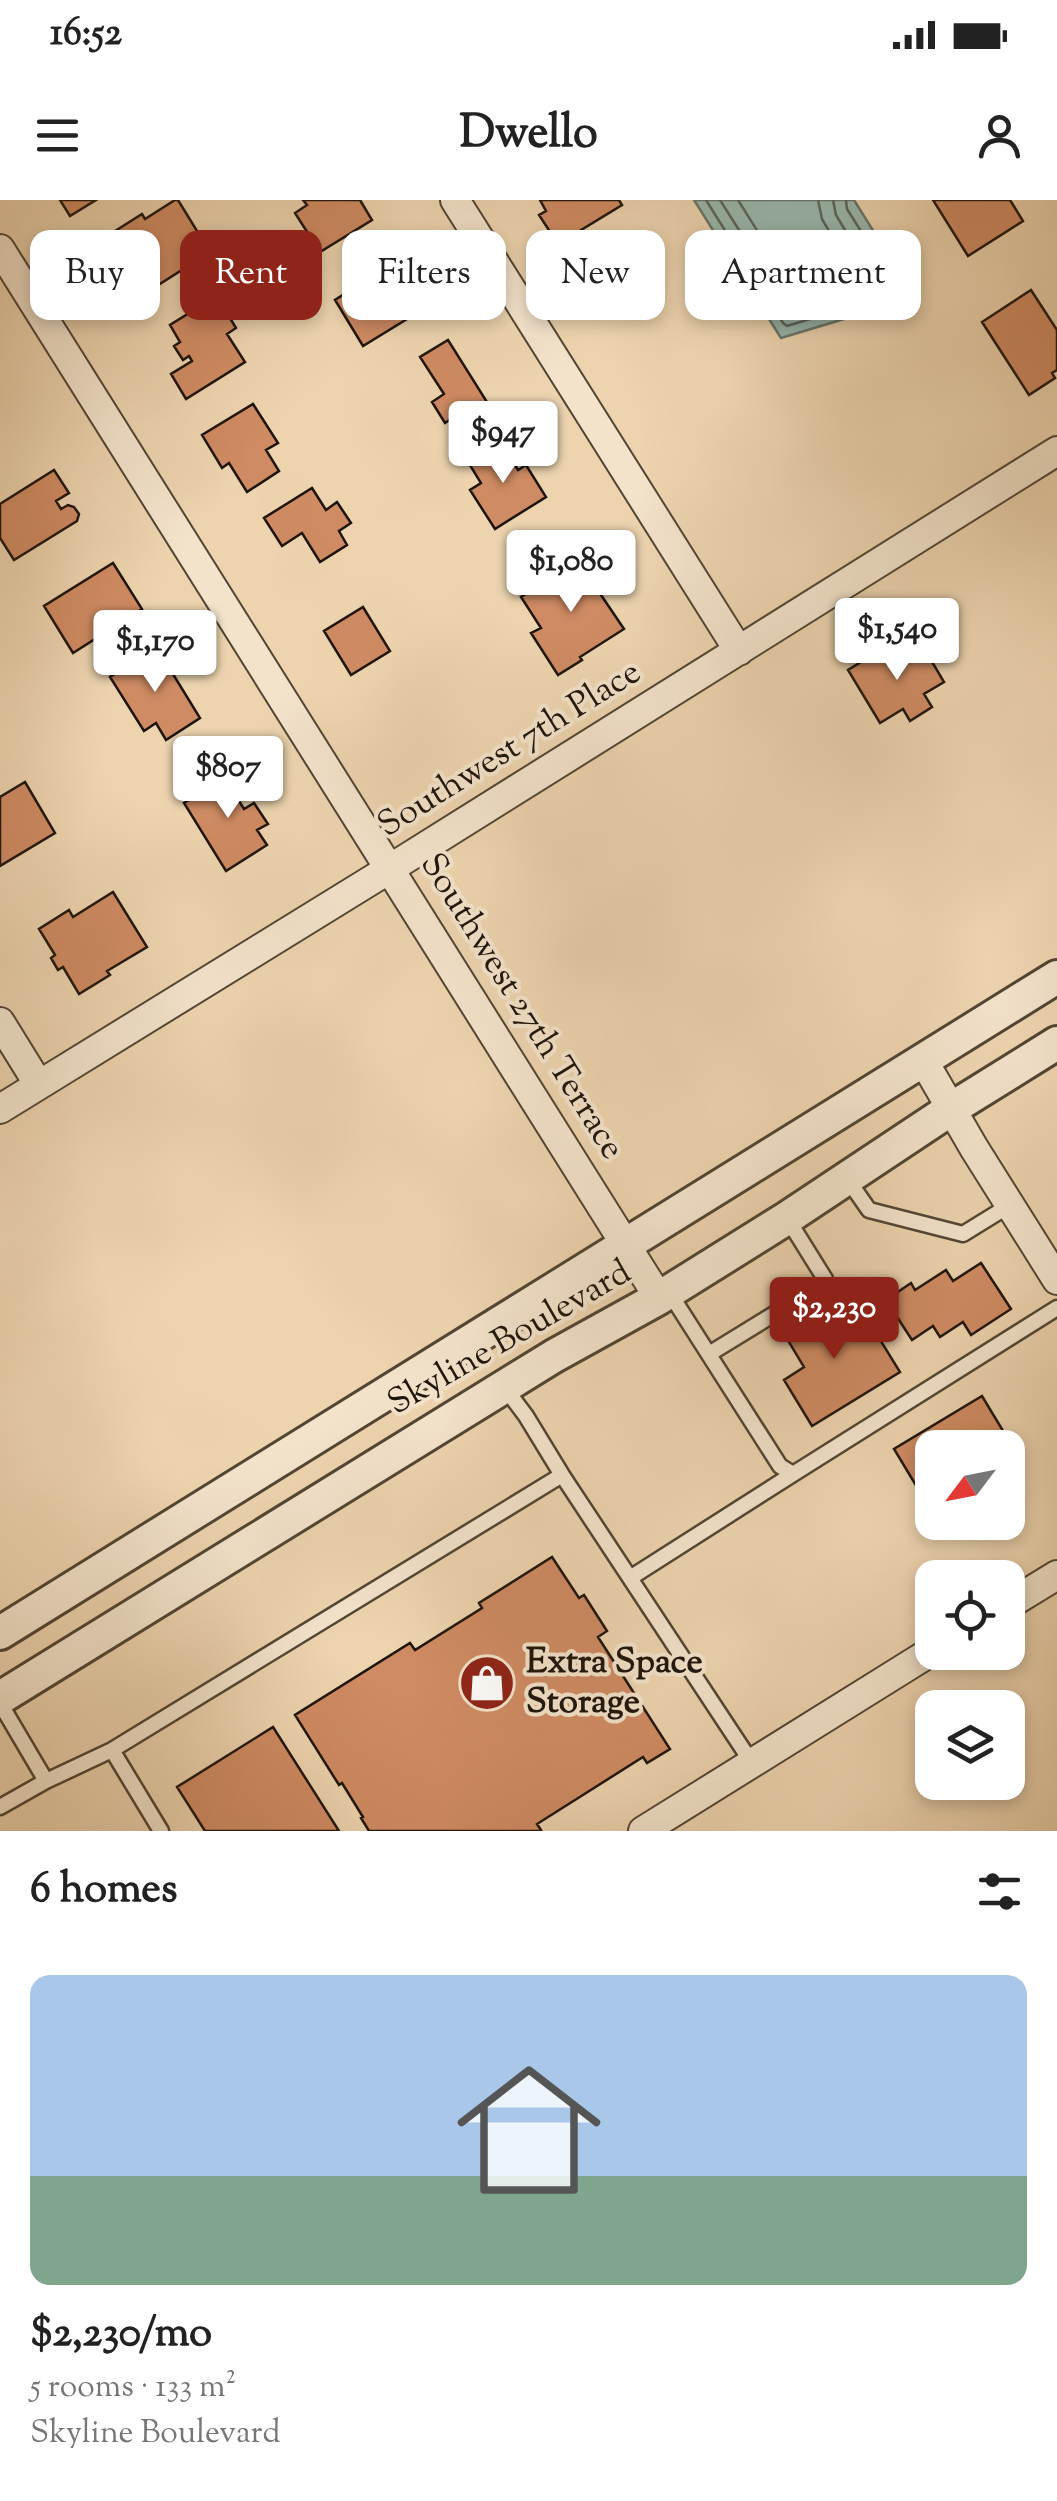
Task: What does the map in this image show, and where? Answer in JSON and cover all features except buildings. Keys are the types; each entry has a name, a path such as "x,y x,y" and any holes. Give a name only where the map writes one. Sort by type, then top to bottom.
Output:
{"street":[{"path":"455,200 739,651"},
{"name":"Southwest 27th Terrace","path":"0,249 626,1245 664,1295"},
{"name":"Southwest 7th Place","path":"0,1109 1057,451"},
{"name":"Skyline Boulevard","path":"0,1632 1057,978"},
{"path":"0,1022 39,1085"},
{"name":"Skyline Boulevard","path":"0,1700 504,1386 664,1295 1057,1042"},
{"path":"923,1060 1057,1280"},
{"path":"1025,1595 1057,1575"},
{"path":"643,1831 915,1662"}],"lane":[{"path":"846,1178 869,1210 963,1234 1010,1205"},
{"path":"712,1359 825,1280 787,1218"},
{"path":"664,1295 712,1359 780,1466 793,1474"},
{"path":"630,1578 1057,1308"},
{"path":"504,1386 752,1763"},
{"path":"0,1807 112,1750 562,1475"},
{"path":"0,1700 46,1781"},
{"path":"112,1750 161,1831"}],"water":[{"path":"694,200 854,200 873,230 713,230"},
{"path":"770,320 841,320 781,338"}],"place":[{"name":"Extra Space Storage","path":"487,1683"}]}
